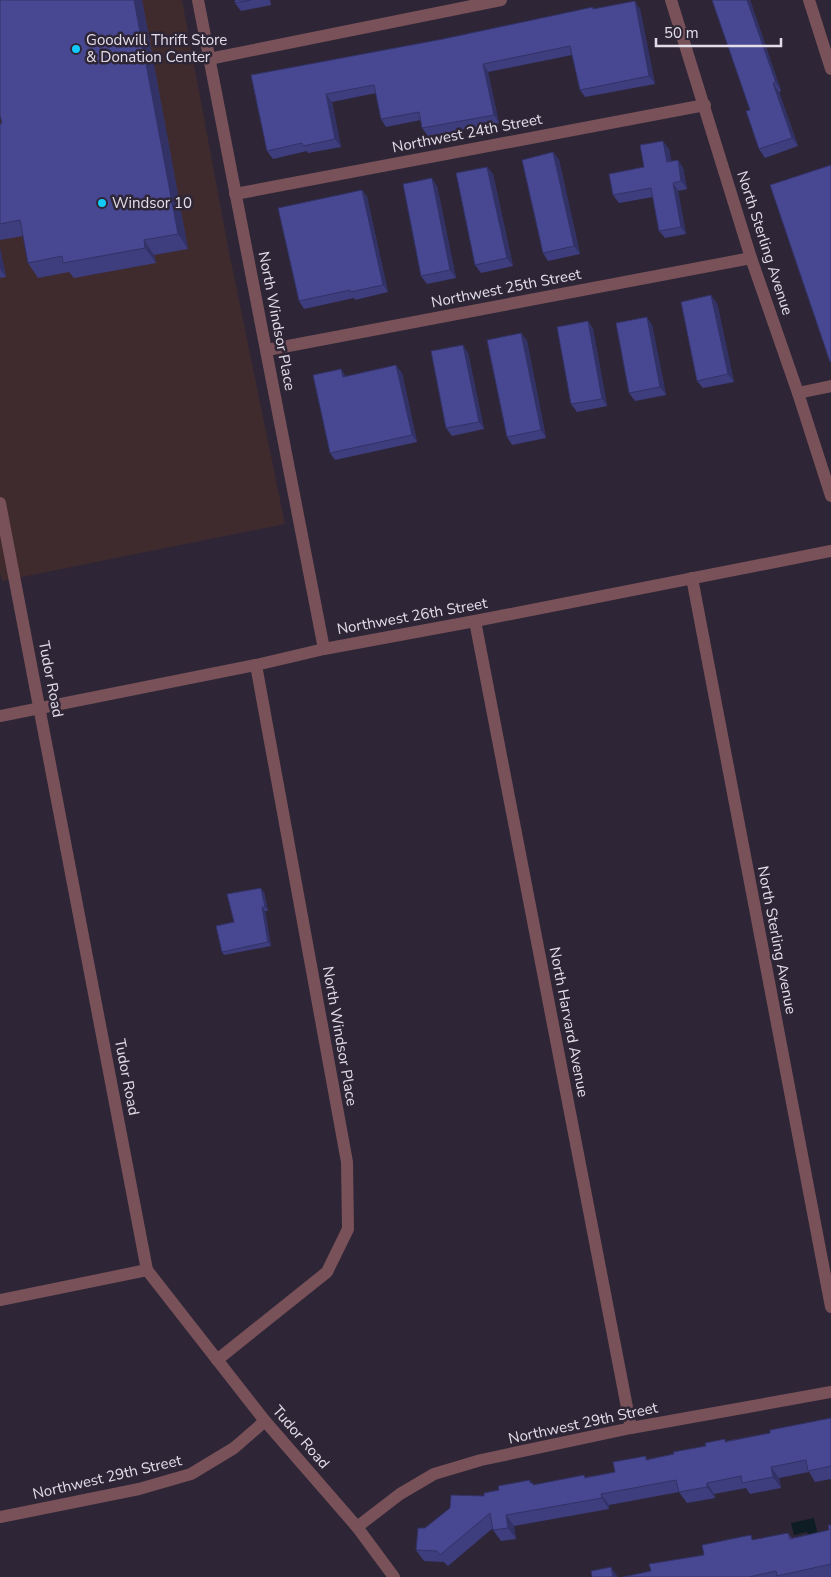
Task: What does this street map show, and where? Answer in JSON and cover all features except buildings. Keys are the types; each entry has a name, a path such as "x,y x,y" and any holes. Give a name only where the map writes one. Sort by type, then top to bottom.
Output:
{"street":[{"name":"North Windsor Place","path":"198,0 324,649"},
{"path":"209,59 501,0"},
{"name":"North Sterling Avenue","path":"671,0 751,258 798,393 831,496"},
{"path":"809,0 831,69"},
{"name":"Northwest 24th Street","path":"235,194 705,105"},
{"name":"Northwest 25th Street","path":"266,350 751,258"},
{"path":"798,393 831,386"},
{"name":"Tudor Road","path":"0,503 147,1270 266,1421 357,1527 394,1577"},
{"name":"Northwest 26th Street","path":"0,716 256,665 324,649 831,551"},
{"name":"North Sterling Avenue","path":"692,578 831,1307"},
{"name":"North Harvard Avenue","path":"475,621 632,1428"},
{"name":"North Windsor Place","path":"217,1360 327,1272 348,1229 347,1162 256,665"},
{"path":"0,1300 147,1270"},
{"name":"Northwest 29th Street","path":"357,1527 400,1494 434,1474 481,1460 632,1428 831,1392"},
{"name":"Northwest 29th Street","path":"0,1517 139,1489 192,1474 234,1448 266,1421"}],"shaded area":[{"path":"0,0 182,0 228,247 285,524 2,581 0,573"},
{"path":"814,1518 818,1536 809,1538 807,1532 794,1535 791,1523"}],"place":[{"name":"Goodwill Thrift Store & Donation Center","path":"76,49"},
{"name":"Windsor 10","path":"102,203"}]}
